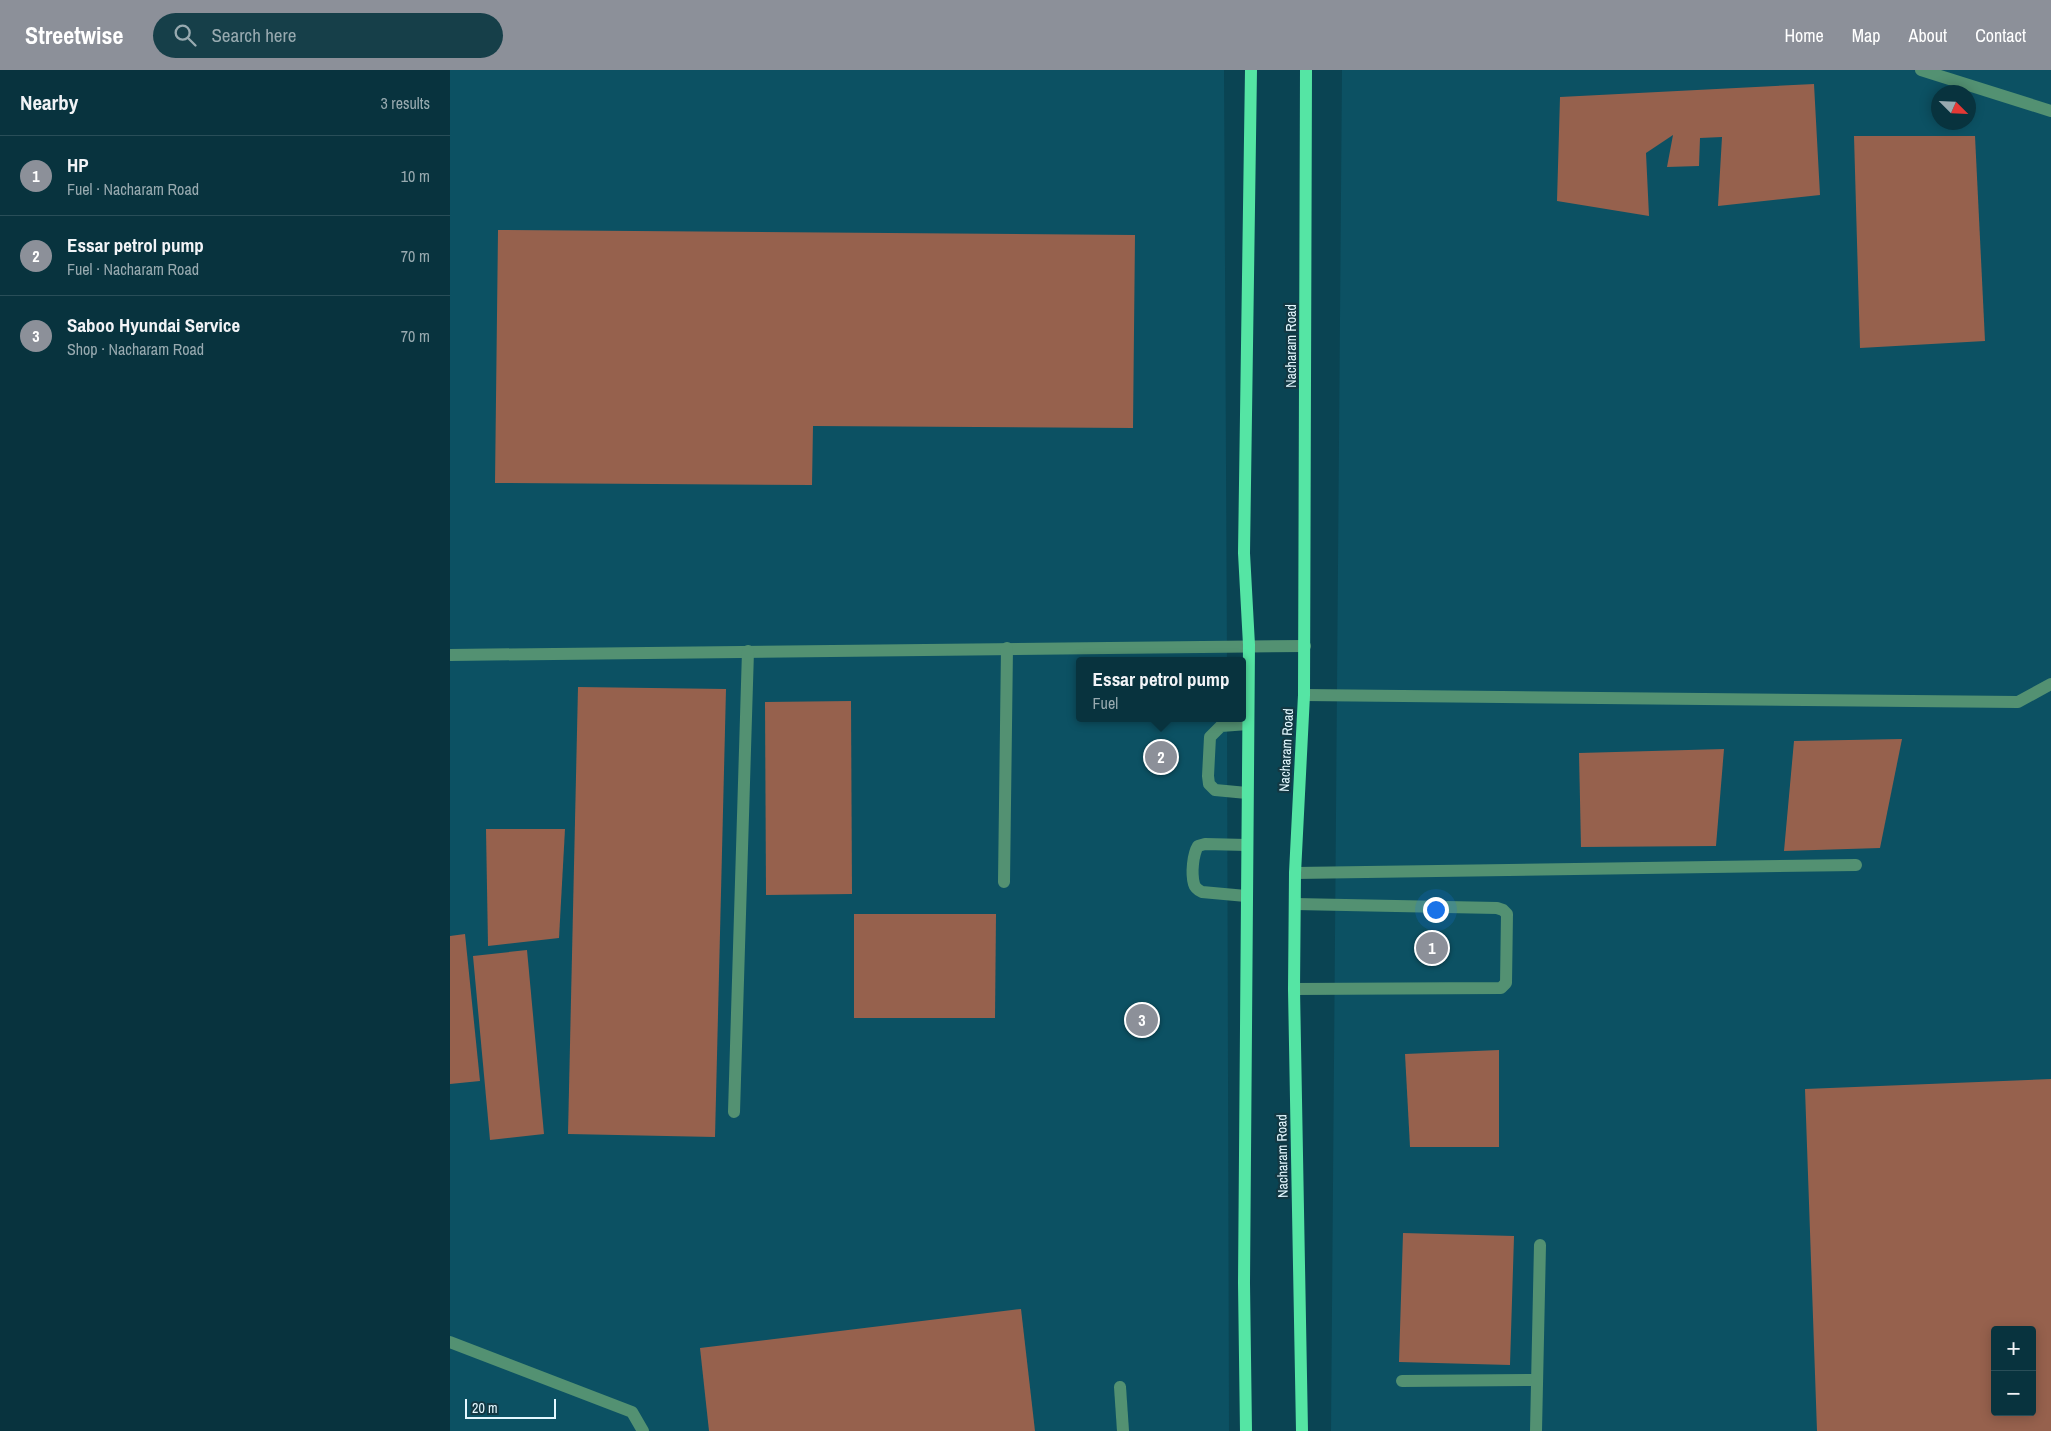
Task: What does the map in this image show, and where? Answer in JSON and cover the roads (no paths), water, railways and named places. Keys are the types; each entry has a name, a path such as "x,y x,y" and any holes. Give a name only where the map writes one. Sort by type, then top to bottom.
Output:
{"main road":[{"path":"1246,1431 1244,1283 1249,645 1244,553 1251,70"},
{"name":"Nacharam Road","path":"1302,1431 1294,989 1295,873 1305,646 1306,70"}],"street":[{"path":"1921,70 2051,111"},
{"path":"450,655 1249,645 1305,646"},
{"path":"1004,882 1007,648"},
{"path":"734,1112 748,651"},
{"path":"1304,695 2018,702 2051,684"},
{"path":"1247,793 1215,790 1209,784 1208,776 1210,737 1215,730 1221,726 1248,724"},
{"path":"1246,896 1202,892 1196,889 1194,884 1194,852 1198,846 1247,845"},
{"path":"1295,873 1856,865"},
{"path":"1294,989 1501,988 1506,983 1507,914 1497,908 1295,904"},
{"path":"1536,1431 1540,1245"},
{"path":"450,1342 632,1412 643,1431"},
{"path":"1402,1381 1536,1380"},
{"path":"1120,1387 1123,1431"}],"place":[{"name":"Essar petrol pump","path":"1161,757"},
{"name":"HP","path":"1432,948"},
{"name":"Saboo Hyundai Service","path":"1142,1020"}]}
